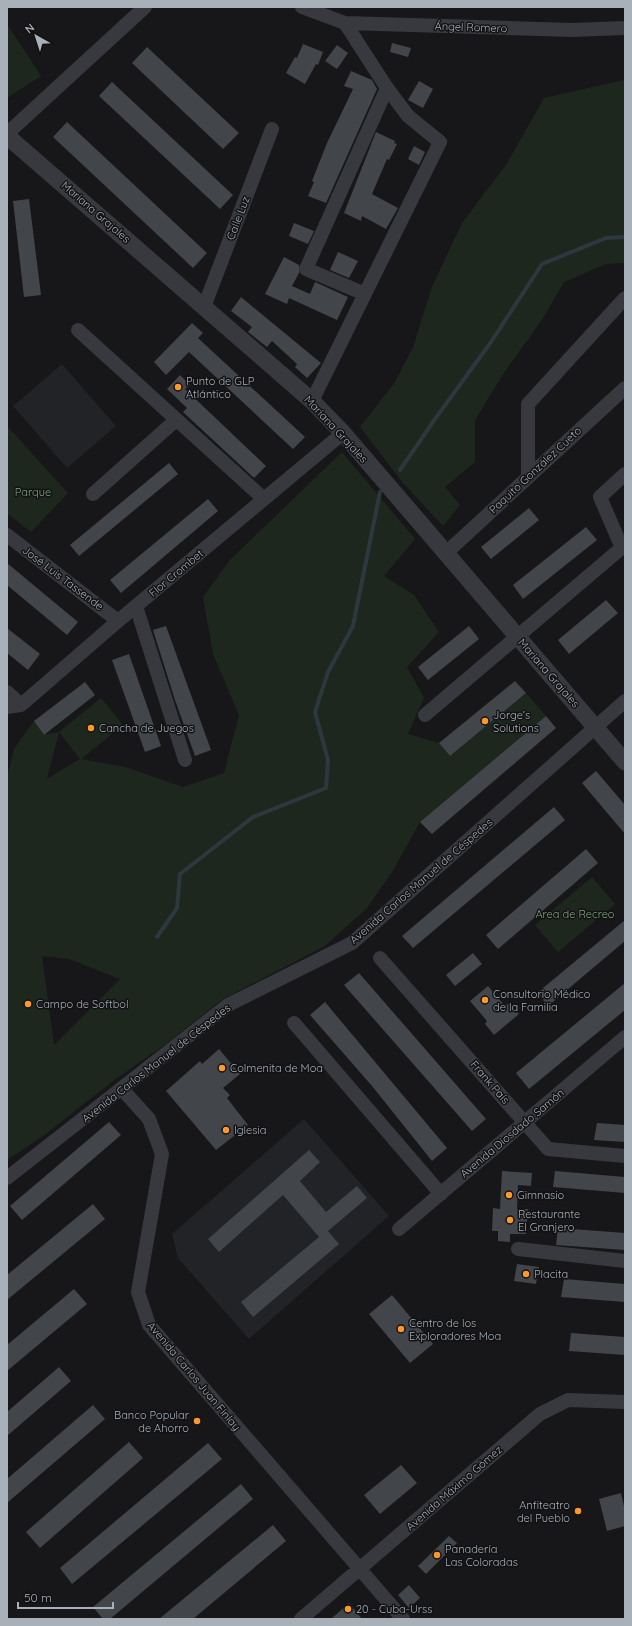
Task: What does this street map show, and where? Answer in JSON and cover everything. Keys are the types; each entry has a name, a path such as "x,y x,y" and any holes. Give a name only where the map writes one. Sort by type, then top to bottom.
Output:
{"street":[{"path":"7,131 11,130 145,7"},
{"name":"Ángel Romero","path":"302,7 319,9 345,23 572,30 625,28"},
{"path":"312,401 440,142 408,116 387,88 345,23"},
{"path":"365,294 306,269 387,88"},
{"name":"Calle Luz","path":"204,307 272,129"},
{"name":"Mariana Grajales","path":"7,136 312,401 343,433 625,762"},
{"path":"528,477 528,404 625,298"},
{"path":"78,330 264,499"},
{"name":"Paquito González Cueto","path":"446,553 625,388"},
{"path":"93,494 176,420"},
{"name":"Flor Crombet","path":"21,705 118,620 343,433"},
{"path":"425,715 623,547 600,497 625,474"},
{"name":"José Luis Tassende","path":"7,535 118,620"},
{"path":"136,606 185,760"},
{"path":"7,692 21,705"},
{"name":"Avenida Carlos Manuel de Céspedes","path":"7,1178 228,1006 352,943 625,701"},
{"path":"7,707 21,705"},
{"name":"Frank País","path":"380,958 548,1149 625,1156"},
{"path":"294,1023 441,1194"},
{"name":"Avenida Diosdado Samón","path":"399,1229 625,1037"},
{"name":"Avenida Carlos Juan Finlay","path":"122,1089 148,1119 162,1154 138,1292 149,1325 403,1619"},
{"path":"518,1249 625,1261"},
{"name":"Avenida Máximo Gómez","path":"300,1619 540,1414 568,1400 625,1402"}],"shaded area":[{"path":"62,364 116,426 67,468 13,406"},
{"path":"304,1119 389,1216 249,1339 178,1258 172,1234"}],"green space":[{"path":"7,24 41,76 7,98"},
{"path":"625,80 625,263 606,264 564,282 542,320 503,374 475,420 475,462 445,487 460,505 443,526 403,483 360,427 395,382 413,347 432,287 462,223 506,165 544,98"},
{"name":"Parque","path":"7,426 68,493 31,532 7,513"},
{"path":"342,452 415,539 384,576 414,595 439,632 407,667 424,698 408,734 439,743 450,756 526,693 546,716 420,822 392,872 367,908 325,946 223,999 166,1044 113,1081 43,1136 7,1160 7,777 14,749 34,721 44,735 59,732 101,698 123,725 81,759 125,767 183,787 224,773 239,715 213,654 203,597 230,560","holes":["59,732 80,759 48,778 47,778","42,956 69,959 120,979 54,1045"]},
{"name":"Area de Recreo","path":"592,877 615,904 558,952 535,925"}],"building":[{"path":"392,43 411,48 408,57 390,52"},
{"path":"303,44 323,52 318,65 316,64 305,84 286,73 295,57 297,58"},
{"path":"337,45 348,53 337,69 325,61"},
{"path":"147,47 239,133 223,149 132,63"},
{"path":"351,71 372,80 377,89 326,203 308,196 314,182 312,181 327,143 353,89 344,86"},
{"path":"419,81 433,89 423,108 408,100"},
{"path":"112,82 233,195 220,209 99,96"},
{"path":"67,122 207,253 193,268 53,137"},
{"path":"376,132 395,141 394,143 397,144 389,160 387,159 372,194 398,208 386,229 362,216 361,221 344,213"},
{"path":"414,146 425,152 419,165 408,159"},
{"path":"29,199 41,295 24,297 13,201"},
{"path":"294,223 314,231 308,244 289,236"},
{"path":"338,252 358,261 349,278 330,270"},
{"path":"284,257 299,265 299,273 292,286 310,294 315,282 348,297 337,320 289,298 287,304 265,294"},
{"path":"241,297 321,363 307,378 295,367 297,364 272,341 267,347 248,332 252,327 231,311"},
{"path":"192,323 203,333 198,338 305,437 293,449 189,352 166,375 154,362"},
{"path":"180,375 190,385 185,389 266,466 254,478 183,412 187,408 167,389"},
{"path":"169,463 178,474 79,556 70,545"},
{"path":"208,499 218,511 121,593 110,580"},
{"path":"529,508 539,520 491,559 481,547"},
{"path":"586,527 597,540 523,599 513,585"},
{"path":"7,563 78,622 67,635 7,585"},
{"path":"606,600 618,613 569,654 558,640"},
{"path":"166,626 211,750 195,756 175,700 153,630"},
{"path":"469,626 479,639 428,680 418,667"},
{"path":"7,628 40,654 28,670 7,653"},
{"path":"129,654 161,746 145,752 112,660"},
{"path":"515,681 526,693 450,756 439,743"},
{"path":"85,682 95,695 44,735 34,721"},
{"path":"546,716 556,728 432,834 420,822"},
{"path":"596,771 625,805 625,834 582,783"},
{"path":"554,807 565,820 413,948 402,936"},
{"path":"586,849 598,863 498,949 486,935"},
{"path":"625,920 625,941 548,1006 537,993"},
{"path":"473,953 482,964 455,986 446,975"},
{"path":"359,973 486,1119 472,1131 344,985"},
{"path":"625,983 625,1010 529,1089 516,1073"},
{"path":"488,986 505,1006 509,1003 519,1014 494,1035 485,1024 487,1021 470,1001"},
{"path":"325,1002 447,1148 432,1161 372,1086 310,1015"},
{"path":"219,1049 240,1074 223,1088 230,1095 227,1098 248,1125 216,1150 166,1091 200,1061 202,1064"},
{"path":"109,1122 121,1135 22,1220 10,1206"},
{"path":"597,1123 625,1125 625,1142 594,1140"},
{"path":"309,1150 320,1162 300,1181 326,1212 357,1186 367,1198 328,1231 339,1244 253,1317 241,1302 319,1237 283,1195 219,1252 208,1239"},
{"path":"502,1171 532,1173 531,1186 518,1185 517,1209 528,1209 526,1234 510,1234 510,1242 498,1241 498,1231 492,1231 493,1208 500,1209"},
{"path":"555,1171 625,1177 625,1193 553,1187"},
{"path":"93,1204 105,1219 7,1300 7,1275"},
{"path":"558,1228 625,1233 625,1250 556,1245"},
{"name":"Placita","path":"517,1264 539,1267 536,1284 514,1281"},
{"path":"564,1279 625,1284 625,1302 561,1297"},
{"path":"74,1289 87,1304 7,1371 7,1345"},
{"name":"Centro de los Exploradores Moa","path":"392,1295 433,1344 410,1363 369,1314"},
{"path":"571,1333 625,1337 625,1355 569,1351"},
{"path":"59,1367 71,1381 7,1436 7,1412"},
{"path":"93,1405 105,1419 7,1503 7,1479"},
{"path":"129,1442 143,1458 40,1548 26,1532"},
{"path":"208,1443 222,1459 72,1584 60,1568"},
{"path":"401,1465 417,1483 380,1514 364,1495"},
{"path":"241,1484 253,1499 110,1619 103,1619 93,1607"},
{"path":"621,1493 625,1511 625,1526 607,1531 599,1499"},
{"path":"273,1525 286,1541 193,1619 159,1619"},
{"name":"Panadería Las Coloradas","path":"449,1536 457,1543 426,1574 418,1566"},
{"path":"409,1585 420,1598 409,1608 398,1595"},
{"name":"20 - Cuba-Urss","path":"349,1603 362,1619 331,1619"}],"waterway":[{"path":"400,470 491,342 542,264 606,238 625,237"},
{"path":"157,937 177,908 180,874 253,817 326,788 328,760 315,712 328,672 353,626 380,492"}],"place":[{"name":"Punto de GLP Atlántico","path":"178,387"},
{"name":"Jorge’s Solutions","path":"485,721"},
{"name":"Cancha de Juegos","path":"91,728"},
{"name":"Consultorio Médico de la Familia","path":"485,1000"},
{"name":"Campo de Softbol","path":"28,1004"},
{"name":"Colmenita de Moa","path":"222,1068"},
{"name":"Iglesia","path":"226,1130"},
{"name":"Gimnasio","path":"509,1195"},
{"name":"Restaurante El Granjero","path":"510,1220"},
{"name":"Placita","path":"526,1274"},
{"name":"Centro de los Exploradores Moa","path":"401,1329"},
{"name":"Banco Popular de Ahorro","path":"197,1421"},
{"name":"Anfiteatro del Pueblo","path":"578,1511"},
{"name":"Panadería Las Coloradas","path":"437,1555"},
{"name":"20 - Cuba-Urss","path":"348,1609"}]}
